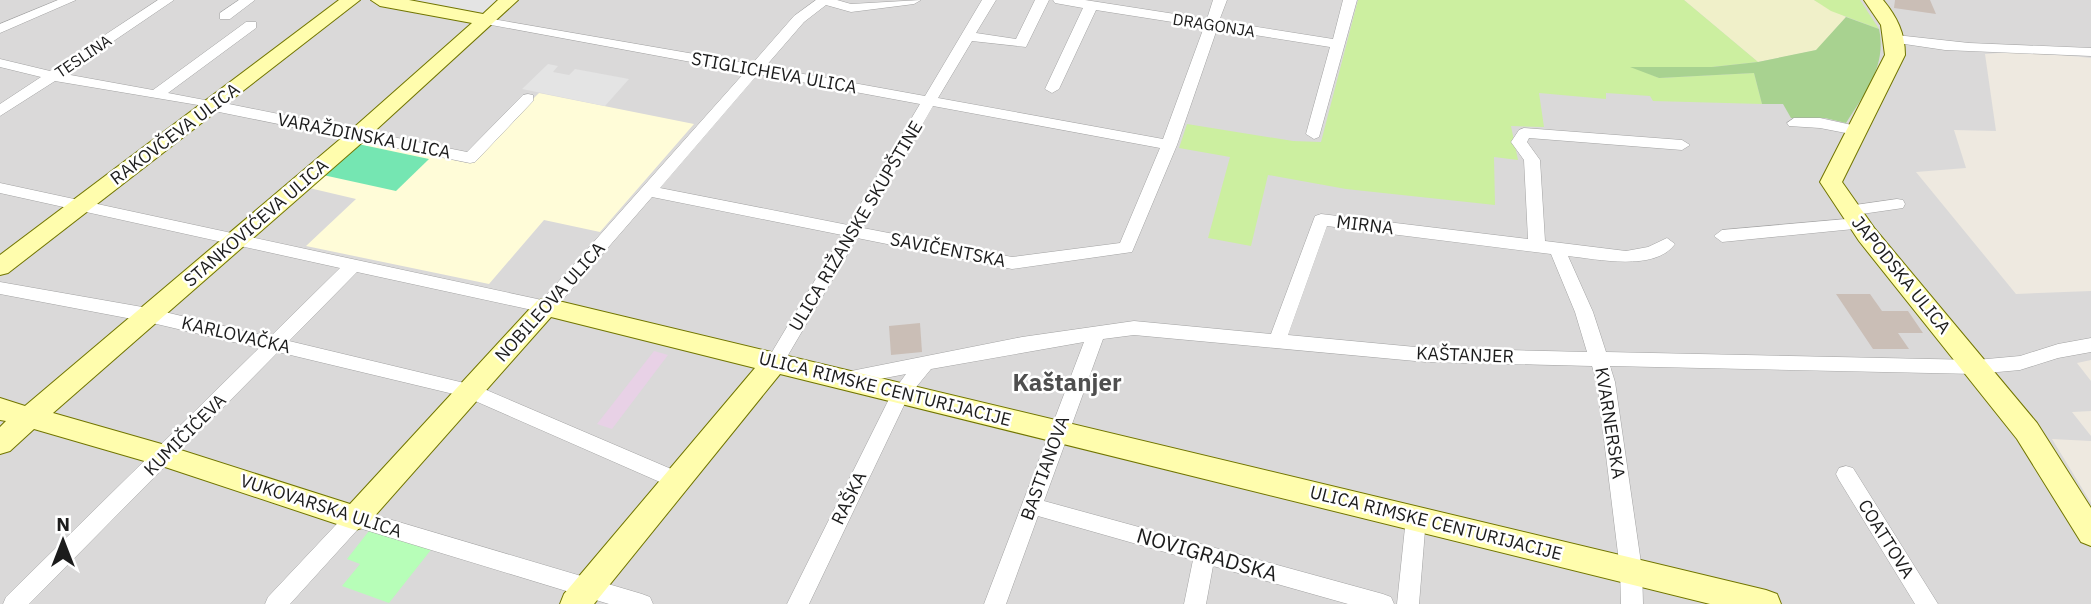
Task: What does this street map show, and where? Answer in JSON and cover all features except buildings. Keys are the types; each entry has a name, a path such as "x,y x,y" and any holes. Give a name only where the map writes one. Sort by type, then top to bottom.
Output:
{"street":[{"path":"0,29 69,0"},
{"name":"TESLINA","path":"0,111 167,0"},
{"path":"225,16 248,0"},
{"name":"RAKOVČEVA ULICA","path":"0,267 351,0"},
{"name":"STIGLICHEVA ULICA","path":"380,0 1169,145"},
{"name":"STANKOVIĆEVA ULICA","path":"0,443 358,135 509,0"},
{"path":"823,0 851,8 914,0"},
{"name":"NOBILEOVA ULICA","path":"276,604 547,307 799,19 823,0"},
{"name":"ULICA RIŽANSKE SKUPŠTINE","path":"582,596 775,362 989,0"},
{"path":"968,36 1021,44 1042,0"},
{"name":"DRAGONJA","path":"1060,0 1337,44"},
{"path":"1169,145 1220,0"},
{"path":"1314,134 1350,0"},
{"path":"1874,0 1896,39 1962,49 2018,47 2091,52"},
{"path":"1052,89 1091,5"},
{"path":"155,95 250,25"},
{"name":"JAPODSKA ULICA","path":"1896,39 1895,55 1831,182 1853,217 2042,450 2087,528"},
{"name":"VARAŽDINSKA ULICA","path":"0,63 53,76 470,158 528,98"},
{"path":"1794,123 1820,123 1856,130"},
{"path":"1537,246 1532,160 1519,142 1524,133 1682,145"},
{"name":"SAVIČENTSKA","path":"648,191 1012,263 1126,248 1169,145"},
{"name":"ULICA RIMSKE CENTURIJACIJE","path":"0,188 547,307 1766,604"},
{"path":"1722,236 1853,217 1897,204"},
{"name":"MIRNA","path":"1277,341 1321,220 1626,257 1653,252 1667,244"},
{"name":"KVARNERSKA","path":"1557,249 1600,357 1606,382 1632,604"},
{"name":"KUMIČIĆEVA","path":"15,604 354,265"},
{"name":"KARLOVAČKA","path":"0,288 148,315 470,391 676,480"},
{"name":"KAŠTANJER","path":"843,379 1097,332 1139,328 1426,355 1976,367 2020,363 2058,351 2091,345"},
{"name":"BASTIANOVA","path":"995,604 1097,332"},
{"name":"RAŠKA","path":"798,604 901,393 926,362"},
{"name":"VUKOVARSKA ULICA","path":"0,409 165,456 582,596 642,604"},
{"name":"COATTOVA","path":"1846,474 1927,604"},
{"name":"NOVIGRADSKA","path":"1032,506 1383,604"},
{"path":"1409,604 1416,518"},
{"path":"1195,604 1205,554"}],"shaded area":[{"path":"0,0 2091,0 2091,58 2023,51 1985,54 1996,131 1954,130 1966,168 1916,172 2016,294 2091,291 2091,360 2077,363 2091,381 2091,411 2072,412 2091,436 2091,441 2052,439 2091,503 2091,604 0,604"},
{"path":"396,0 505,0 485,18"},
{"path":"548,64 558,66 553,72 569,75 575,69 629,79 605,106 522,89"},
{"path":"539,93 694,124 600,232 544,220 489,284 306,246 356,199 305,187 358,140 468,163"},
{"path":"654,351 668,355 612,429 597,424"}],"green space":[{"path":"1358,0 1684,0 1758,62 1712,67 1633,67 1659,78 1754,73 1762,104 1653,101 1650,96 1606,93 1606,99 1539,93 1544,127 1511,126 1518,160 1494,157 1495,205 1346,189 1268,175 1251,246 1208,238 1230,157 1179,148 1187,124 1293,141 1321,142"},
{"path":"1684,0 1814,0 1846,17 1817,50 1758,62"},
{"path":"1814,0 1860,0 1879,29 1831,11"},
{"path":"1846,17 1879,29 1881,42 1873,79 1846,123 1825,118 1791,118 1783,104 1762,104 1754,73 1659,78 1630,67 1712,67 1758,62 1816,50"},
{"path":"358,144 429,159 396,191 323,175"},
{"path":"372,527 434,546 389,603 342,586 360,564 347,559"}],"district":[{"name":"Kaštanjer","path":"1067,383"}]}
